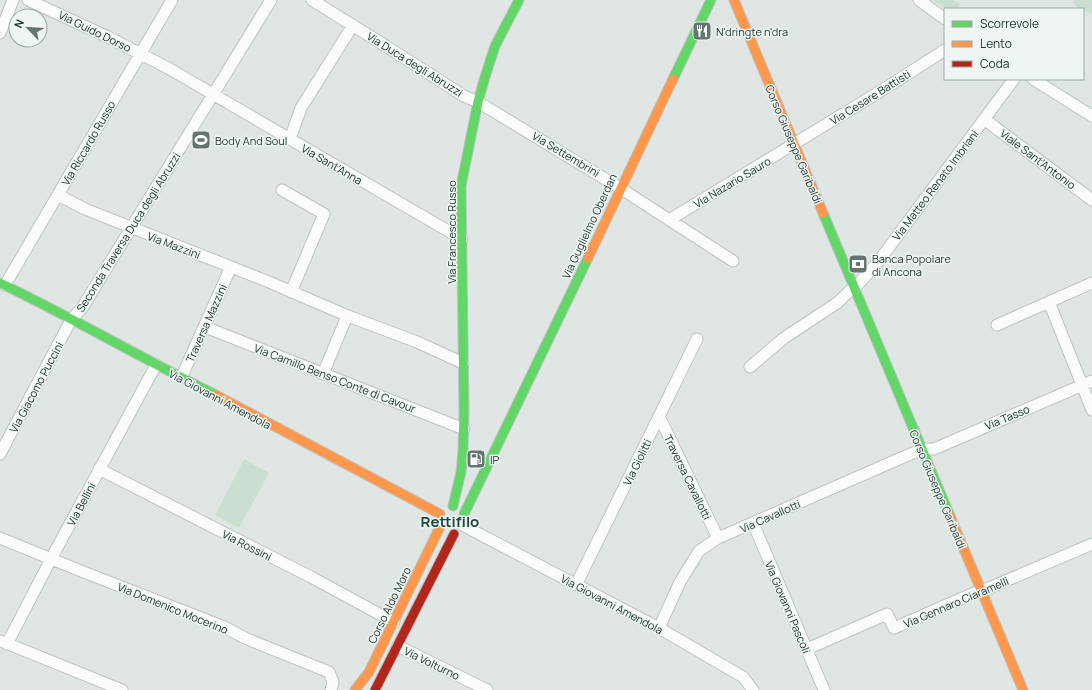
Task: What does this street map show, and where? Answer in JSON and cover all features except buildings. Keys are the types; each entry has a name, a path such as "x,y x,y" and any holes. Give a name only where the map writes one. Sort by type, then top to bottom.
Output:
{"street":[{"path":"0,33 13,0"},
{"name":"Via Guido Dorso","path":"28,0 140,53"},
{"name":"Via Riccardo Russo","path":"3,284 58,195 172,0"},
{"name":"Seconda Traversa Duca degli Abruzzi","path":"71,320 82,308 130,227 271,0"},
{"name":"Via Duca degli Abruzzi","path":"312,0 464,96 478,102"},
{"name":"Via Francesco Russo","path":"472,474 463,451 461,186 478,102 495,46 519,0"},
{"name":"Via Guglielmo Oberdan","path":"472,474 490,463 711,0"},
{"name":"Corso Giuseppe Garibaldi","path":"734,0 1023,690"},
{"path":"919,0 944,18"},
{"path":"290,139 301,108 353,25"},
{"name":"Via Cesare Battisti","path":"795,144 944,51"},
{"name":"Via Sant'Anna","path":"140,53 462,239"},
{"name":"Via Matteo Renato Imbriani","path":"854,289 878,262 1013,80"},
{"path":"1035,80 1092,116"},
{"name":"Via Settembrini","path":"478,102 620,188 733,261"},
{"name":"Viale Sant'Antonio","path":"984,119 1092,200"},
{"name":"Via Nazario Sauro","path":"670,220 795,144"},
{"path":"282,190 324,214 291,292"},
{"name":"Via Mazzini","path":"58,195 85,209 231,267 463,363"},
{"name":"Traversa Mazzini","path":"181,378 231,267"},
{"path":"997,324 1092,283"},
{"name":"Via Giovanni Amendola","path":"3,284 181,378 230,402 440,514"},
{"path":"750,367 784,338 854,289"},
{"path":"1049,302 1087,383 1092,410"},
{"path":"323,374 347,316"},
{"name":"Via Giacomo Puccini","path":"0,454 71,320"},
{"name":"Via Camillo Benso Conte di Cavour","path":"205,327 464,429"},
{"name":"Via Giolitti","path":"576,585 697,339"},
{"name":"Via Bellini","path":"4,643 156,365"},
{"name":"Via Tasso","path":"922,449 934,449 1087,383"},
{"name":"Traversa Cavallotti","path":"659,416 718,538"},
{"name":"Via Cavallotti","path":"659,628 680,582 699,551 718,538 922,449"},
{"name":"Via Rossini","path":"99,469 311,577 394,622"},
{"path":"453,506 472,474"},
{"path":"378,688 454,534 462,530 466,522 464,514 472,474"},
{"path":"454,534 445,532 440,527 438,521 440,514 444,508 453,506 458,507 464,514"},
{"name":"Via Giovanni Pascoli","path":"752,523 824,690"},
{"name":"Via Giovanni Amendola","path":"464,526 659,628 743,677 753,690"},
{"name":"Corso Aldo Moro","path":"355,690 370,672 440,527"},
{"name":"Via Domenico Mocerino","path":"0,538 222,626 247,639 329,672 333,682 331,690"},
{"name":"Via Gennaro Ciaramelli","path":"807,649 887,614 894,628 1092,544"},
{"path":"4,643 122,690"},
{"name":"Via Volturno","path":"398,646 487,690"}],"green space":[{"path":"933,0 953,0 960,4 958,8 945,8"},
{"path":"1074,0 1092,0 1092,14 1084,10 1084,8 1077,8 1073,2"},
{"path":"244,459 269,473 239,528 215,515"}],"traffic: fast":[{"path":"453,506 461,472 463,451 464,411 461,186 478,102 485,77 495,46 519,0"},
{"path":"673,79 711,0"},
{"path":"823,213 950,516"},
{"path":"464,514 588,258"},
{"path":"0,283 216,395"}],"traffic: slow":[{"path":"734,0 823,213"},
{"path":"588,258 673,79"},
{"path":"216,395 440,514"},
{"path":"950,516 1023,690"},
{"path":"355,690 369,672 440,527"}],"traffic: jam":[{"path":"375,690 454,534"}],"place":[{"name":"N'dringte n'dra","path":"702,31"},
{"name":"Body And Soul","path":"201,140"},
{"name":"Banca Popolare di Ancona","path":"858,264"},
{"name":"IP","path":"476,459"}],"district":[{"name":"Rettifilo","path":"450,521"}]}
